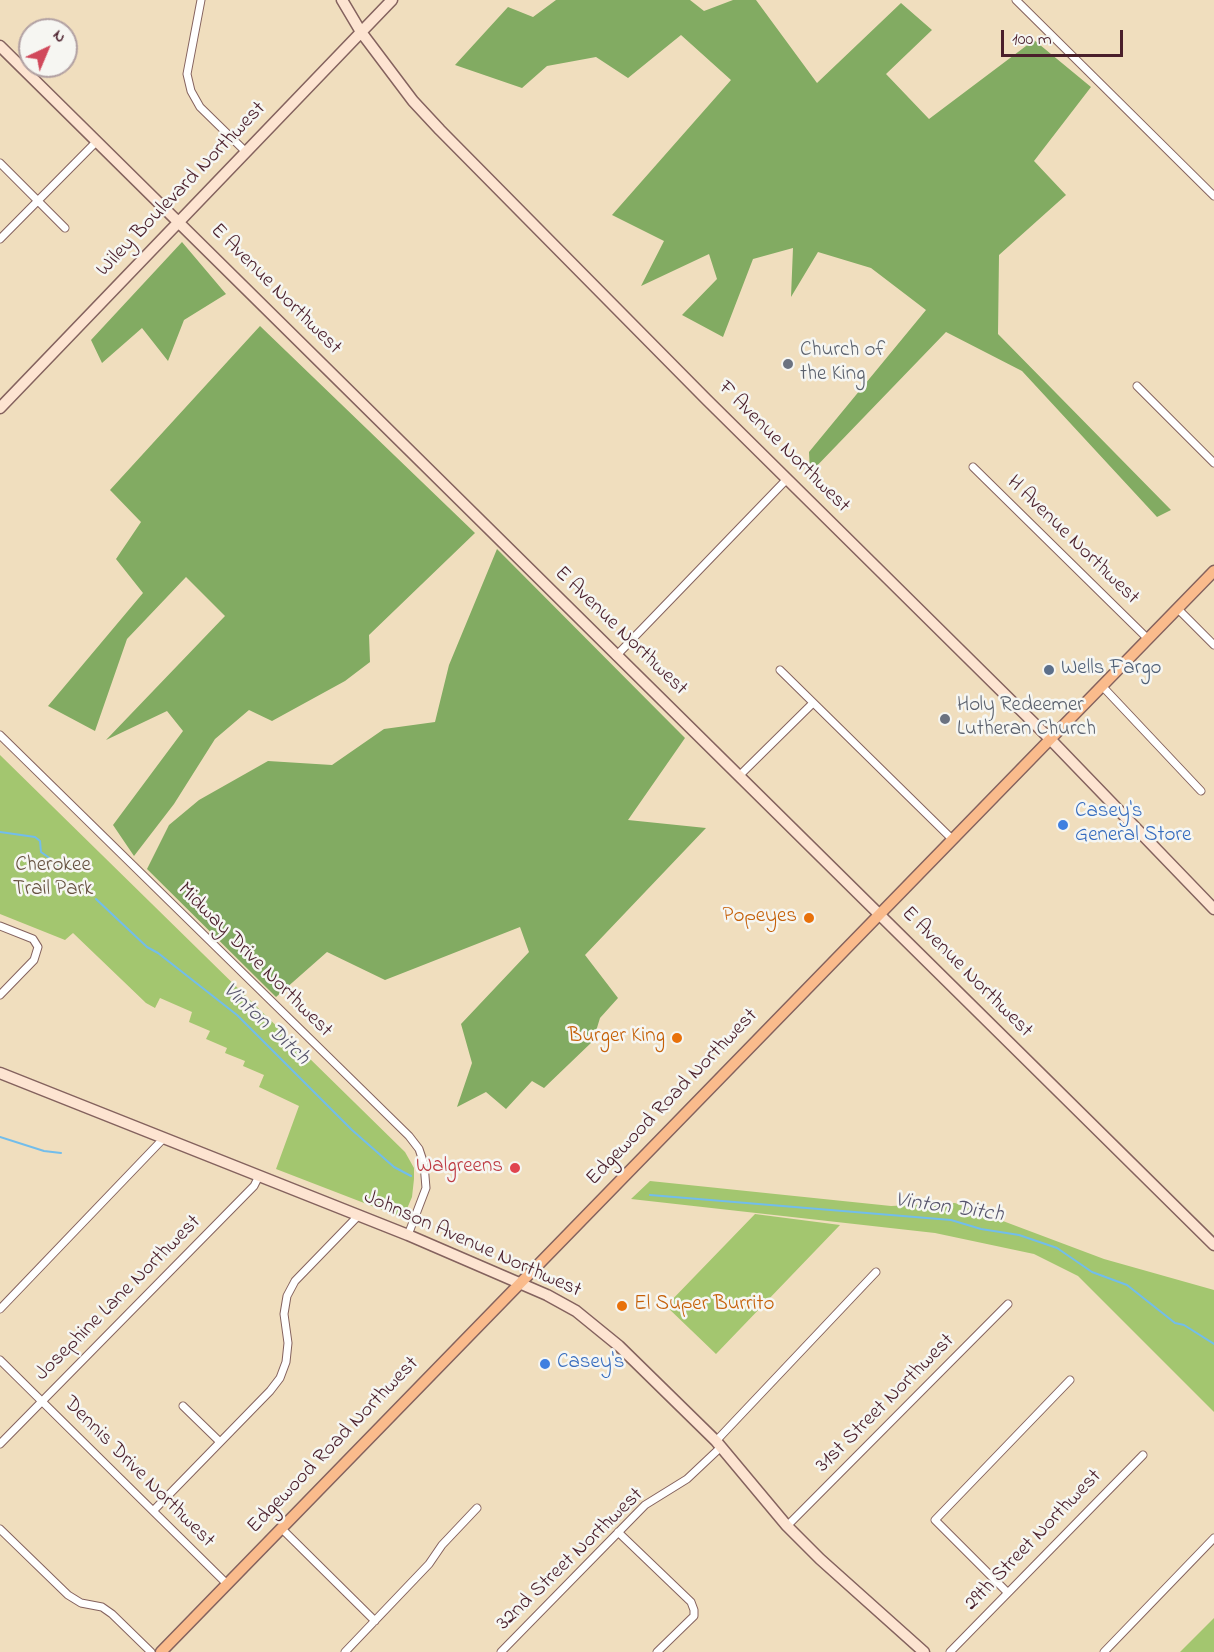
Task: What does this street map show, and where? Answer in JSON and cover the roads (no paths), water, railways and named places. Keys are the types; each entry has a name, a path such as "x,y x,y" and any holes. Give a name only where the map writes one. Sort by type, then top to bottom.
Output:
{"main road":[{"name":"Edgewood Road Northwest","path":"161,1652 1214,571"}],"street":[{"path":"201,0 187,74 191,91 200,107 246,152"},
{"name":"F Avenue Northwest","path":"342,0 361,32 413,101 448,139 1051,740 1214,909"},
{"name":"Wiley Boulevard Northwest","path":"0,408 392,0"},
{"path":"1016,0 1214,196"},
{"name":"E Avenue Northwest","path":"0,46 1214,1245"},
{"path":"0,239 97,141"},
{"path":"0,163 65,228"},
{"path":"1137,386 1214,463"},
{"name":"H Avenue Northwest","path":"973,467 1148,639"},
{"path":"616,656 787,479"},
{"path":"1177,608 1214,645"},
{"path":"780,670 953,840"},
{"path":"1103,687 1202,791"},
{"path":"739,776 813,703"},
{"name":"Midway Drive Northwest","path":"0,735 409,1136 419,1149 424,1164 426,1188 408,1235"},
{"path":"0,926 33,939 38,947 34,960 0,995"},
{"name":"Johnson Avenue Northwest","path":"0,1073 408,1235 562,1303 596,1325 718,1444 787,1526 821,1561 924,1652"},
{"path":"0,1309 164,1139"},
{"name":"Josephine Lane Northwest","path":"0,1443 254,1186 259,1176"},
{"path":"153,1511 280,1378 286,1362 288,1343 285,1305 295,1281 358,1216"},
{"name":"32nd Street Northwest","path":"501,1652 645,1505 687,1479 876,1272"},
{"name":"31st Street Northwest","path":"787,1526 1008,1304"},
{"name":"Dennis Drive Northwest","path":"0,1360 227,1584"},
{"path":"1006,1592 935,1520 1070,1380"},
{"path":"183,1406 220,1442"},
{"name":"29th Street Northwest","path":"950,1652 1006,1592 1143,1455"},
{"path":"345,1652 429,1564 442,1545 477,1508"},
{"path":"0,1528 68,1595 81,1603 102,1607 151,1652"},
{"path":"281,1528 375,1621"},
{"path":"618,1532 691,1602 694,1616 657,1652"},
{"path":"1104,1652 1214,1538"}],"waterway":[{"name":"Vinton Ditch","path":"0,832 35,837 40,841 41,852 62,867"},
{"name":"Vinton Ditch","path":"96,899 147,947 158,953 237,1015 352,1130 394,1167 411,1176"},
{"path":"0,1137 44,1151 61,1153"},
{"name":"Vinton Ditch","path":"650,1195 951,1220 981,1229 1019,1235 1057,1248 1092,1272 1127,1285 1175,1323 1184,1325 1214,1344"}],"place":[{"name":"Church of the King","path":"788,364"},
{"name":"Wells Fargo","path":"1049,670"},
{"name":"Holy Redeemer Lutheran Church","path":"945,719"},
{"name":"Casey's General Store","path":"1063,825"},
{"name":"Popeyes","path":"809,918"},
{"name":"Burger King","path":"677,1038"},
{"name":"Walgreens","path":"515,1168"},
{"name":"El Super Burrito","path":"622,1306"},
{"name":"Casey's","path":"545,1364"}],"park label":[{"name":"Cherokee Trail Park","path":"53,879"}]}
